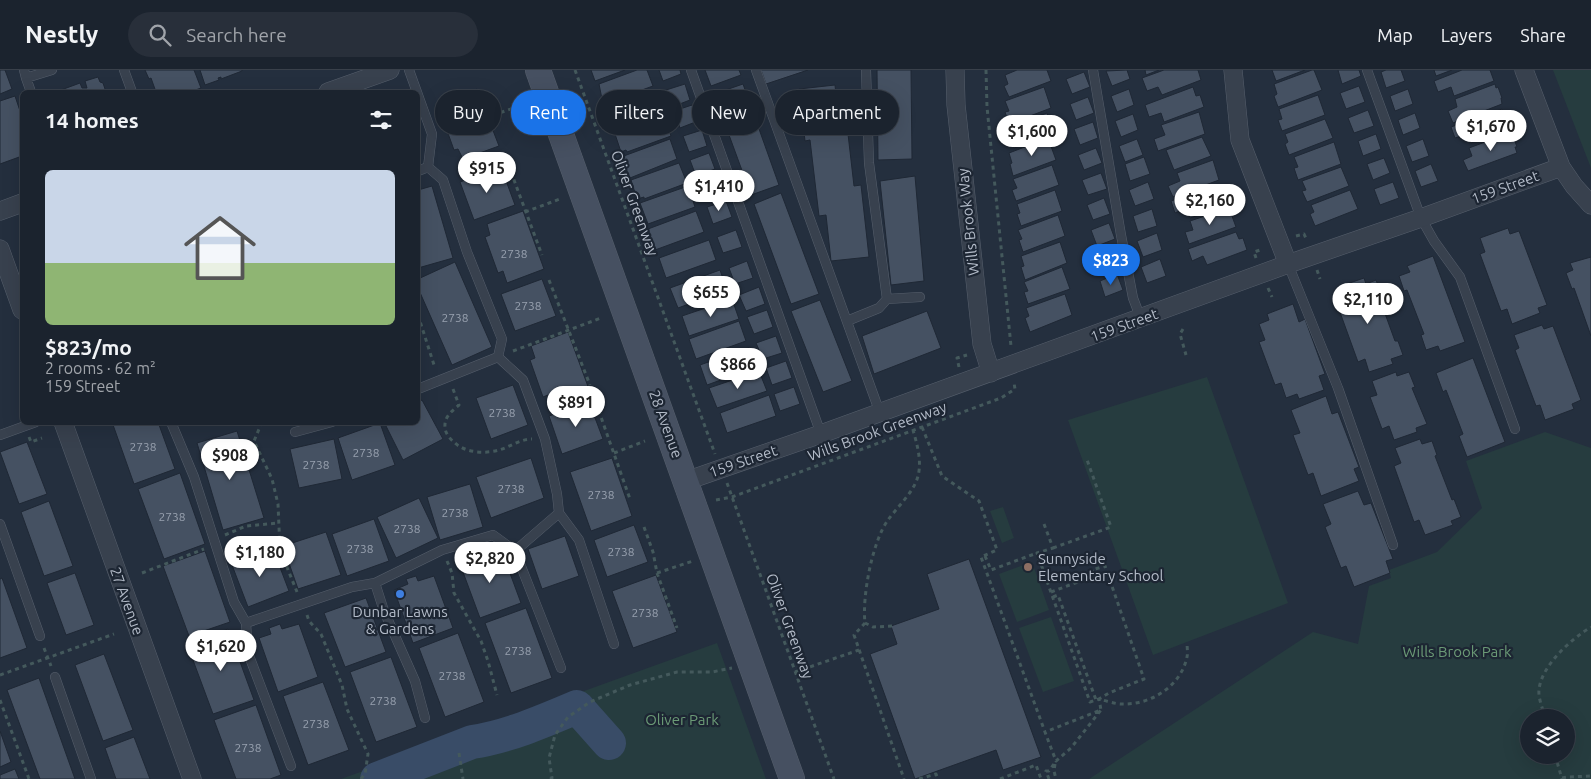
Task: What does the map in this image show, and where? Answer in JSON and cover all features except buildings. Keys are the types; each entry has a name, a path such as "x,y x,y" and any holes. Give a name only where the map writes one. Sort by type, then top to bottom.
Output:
{"street":[{"path":"334,90 390,70"},
{"name":"28 Avenue","path":"538,70 792,779"},
{"name":"Wills Brook Way","path":"955,70 956,105 982,344 991,373"},
{"path":"1233,70 1240,140 1288,264"},
{"path":"1524,70 1561,167 1574,186 1591,205"},
{"name":"159 Street","path":"686,481 880,413 1288,264 1561,167"},
{"path":"0,212 20,204"},
{"path":"0,249 20,304"},
{"name":"27 Avenue","path":"65,425 192,779"}],"lane":[{"path":"30,90 25,74 52,70"},
{"path":"124,70 131,90"},
{"path":"409,70 416,90"},
{"path":"691,70 821,434"},
{"path":"756,70 880,413"},
{"path":"866,70 869,163 887,299"},
{"path":"1093,70 1121,236 1134,298 1141,319"},
{"path":"1367,70 1421,218 1434,241 1460,277 1515,429"},
{"path":"420,101 432,134 428,167"},
{"path":"420,170 428,167"},
{"path":"428,167 443,180 467,252 502,339 498,357"},
{"path":"1288,264 1338,388 1393,545"},
{"path":"847,320 879,308 887,299 920,298"},
{"path":"420,388 498,357"},
{"path":"498,357 523,380 545,439 557,494 559,513 579,540 614,644"},
{"path":"0,435 28,425"},
{"path":"172,425 194,477 234,602 246,623 248,653 292,766"},
{"path":"295,432 321,425"},
{"path":"515,551 559,513"},
{"path":"0,524 40,636"},
{"path":"246,623 352,587 375,584 442,550 493,535 515,551 561,668"},
{"path":"375,584 384,612 414,681 425,718"},
{"path":"55,677 91,779"}],"path":[{"name":"Oliver Greenway","path":"574,70 715,455"},
{"path":"986,70 987,107 1011,353"},
{"path":"511,172 542,255"},
{"path":"525,212 560,199"},
{"path":"1290,238 1304,234 1309,246"},
{"path":"549,280 590,385"},
{"path":"498,357 601,318"},
{"path":"420,321 436,371"},
{"path":"1183,329 1180,334 1186,355"},
{"path":"1004,344 1010,342"},
{"path":"960,375 957,358 973,353"},
{"name":"Wills Brook Greenway","path":"716,500 732,497 1000,398 1015,389 1013,375"},
{"path":"452,384 459,406 446,418 445,428 448,436 456,445 483,453 498,451 527,439 545,439"},
{"path":"596,403 630,499"},
{"path":"261,425 254,441 272,479 278,504 280,550 298,596"},
{"path":"922,427 942,476 979,501 997,550 981,557 1056,761 1054,772 1056,779"},
{"path":"904,779 854,636 865,623 864,616 870,562 880,532 913,488 918,476 918,450 913,430"},
{"path":"614,452 645,441"},
{"path":"985,556 991,570 1111,527 1086,457"},
{"name":"Oliver Greenway","path":"726,481 834,779"},
{"path":"224,535 246,526 279,523"},
{"path":"1044,524 1053,548"},
{"path":"644,527 653,552 657,573 676,628"},
{"path":"142,574 207,547"},
{"path":"442,550 452,573 454,593 481,641 497,695"},
{"path":"1037,553 1090,702 1144,679 1105,566 1092,570 1094,576 1051,592"},
{"path":"657,573 693,561"},
{"path":"306,612 310,621 321,634 342,685 347,709 368,754 365,774 361,779"},
{"path":"865,623 873,627 892,626"},
{"path":"1543,709 1539,691 1549,665 1565,648 1591,627"},
{"path":"0,675 114,634"},
{"path":"40,636 55,677"},
{"path":"1098,700 1121,704 1138,702 1152,698 1168,689 1180,674 1187,657 1188,642"},
{"path":"795,672 859,650"},
{"path":"552,779 550,758 556,736 568,717 590,702 630,685 677,672 712,672 732,668"},
{"path":"0,700 29,779"},
{"path":"1098,700 1101,710"},
{"path":"1045,732 1101,710"},
{"path":"1049,779 1046,772 1071,748 1101,710"},
{"path":"459,753 463,779"},
{"path":"1557,764 1562,779 1591,776"},
{"path":"1000,779 1036,765 1040,779"},
{"path":"919,779 936,774 938,779"}],"green space":[{"path":"1553,70 1591,70 1591,168"},
{"path":"1207,377 1288,603 1153,655 1068,420"},
{"name":"Wills Brook Park","path":"1545,432 1591,448 1591,779 1089,779 1313,632 1358,644 1369,586 1391,578 1389,570 1437,552 1482,508 1466,461"},
{"path":"1003,507 1014,538 1002,543 990,511"},
{"path":"1032,562 1049,610 1017,622 999,574"},
{"path":"1051,617 1074,681 1043,692 1019,628"},
{"name":"Oliver Park","path":"717,643 766,779 341,779"}],"waterway":[{"path":"377,779 472,742 512,732 577,707 609,743"}],"place":[{"name":"Sunnyside Elementary School","path":"1028,567"},
{"name":"Dunbar Lawns & Gardens","path":"400,594"}]}
